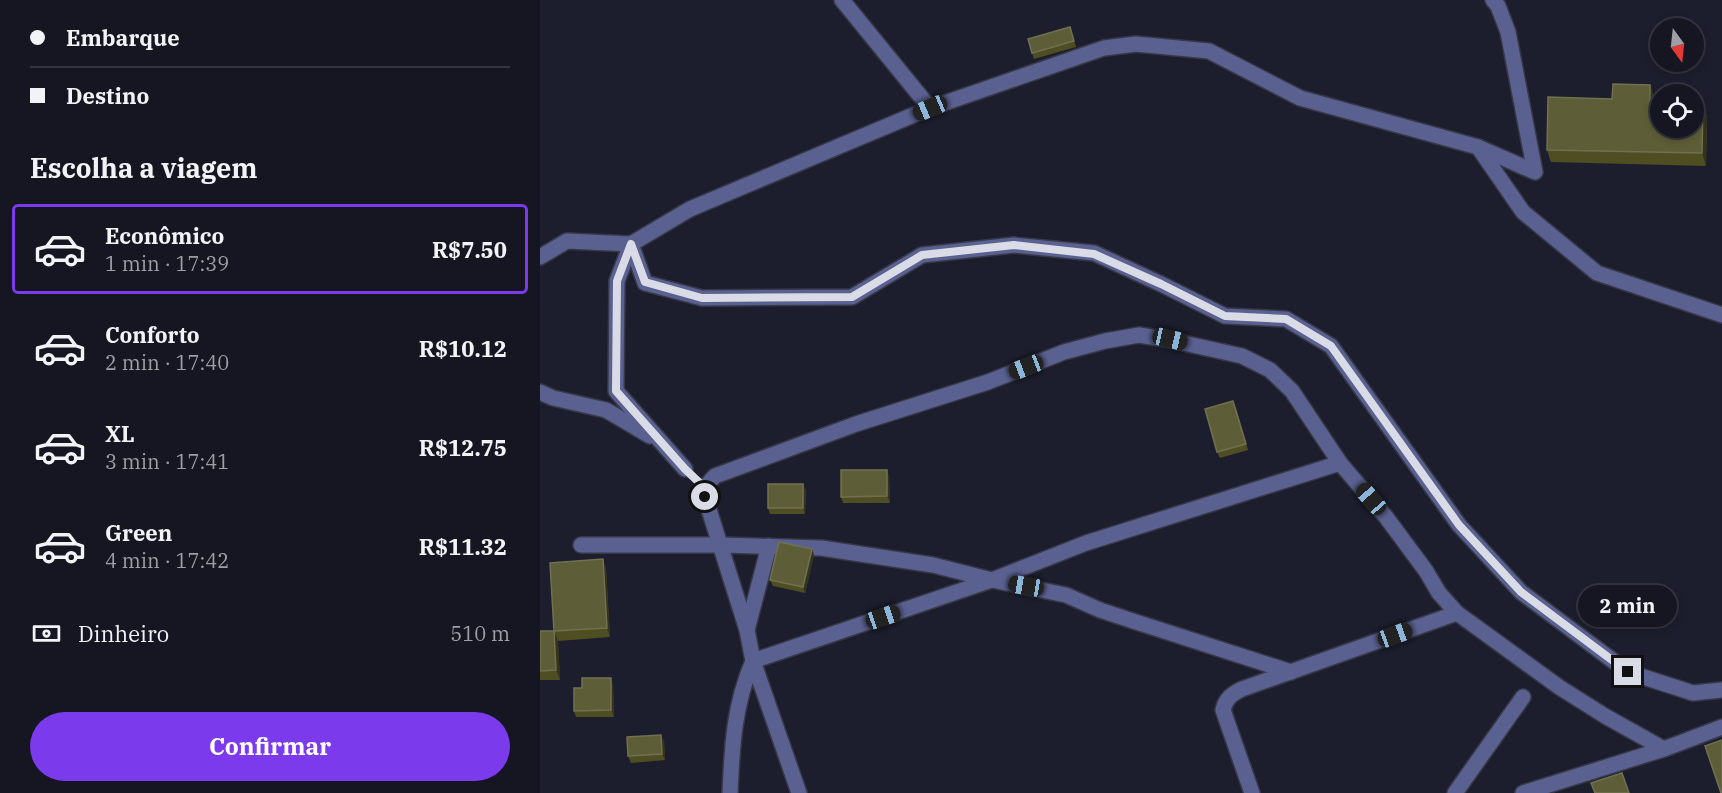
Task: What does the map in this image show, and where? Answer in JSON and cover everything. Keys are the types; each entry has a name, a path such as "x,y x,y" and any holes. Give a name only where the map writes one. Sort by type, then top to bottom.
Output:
{"street":[{"path":"842,0 930,108"},
{"path":"540,257 567,242 631,244 690,209 930,108 1104,48 1136,44 1209,51 1300,98 1478,147 1534,172 1508,32 1498,6 1493,0"},
{"path":"1478,147 1523,212 1597,273 1722,315"},
{"path":"631,244 617,281 616,391 685,469"},
{"path":"631,244 645,282 702,298 852,297 922,255 1014,245 1094,254 1225,316 1286,319 1331,346 1459,525 1521,592 1628,672 1693,693 1722,690"},
{"path":"799,793 753,661 747,630 705,497 705,488 715,477 856,424 988,382 1064,352 1138,335 1170,339 1242,356 1270,370 1292,391 1340,463 1386,517 1426,571 1439,593 1457,613 1559,687 1664,749"},
{"path":"540,392 553,398 606,410 648,435 705,488"},
{"path":"730,793 736,712 741,690 753,661 992,580 1086,543 1340,463"},
{"path":"580,545 769,546 821,549 933,565 1066,595 1100,610 1291,672"},
{"path":"747,630 769,546"},
{"path":"1252,793 1223,710 1231,694 1457,613"},
{"path":"1455,793 1523,697"},
{"path":"1523,793 1664,749 1722,727"}],"building":[{"path":"1070,27 1074,41 1032,53 1028,39"},
{"path":"1613,84 1650,85 1650,138 1702,138 1702,153 1547,150 1548,97 1612,99"},
{"path":"1233,401 1246,444 1217,452 1205,409"},
{"path":"841,470 887,470 887,496 841,497"},
{"path":"768,484 803,484 803,508 768,508"},
{"path":"779,542 812,549 803,587 770,580"},
{"path":"603,559 607,628 554,631 550,563"},
{"path":"540,631 554,631 556,670 540,671"},
{"path":"582,678 611,678 611,710 574,711 574,688 582,688"},
{"path":"661,735 662,754 628,756 627,737"},
{"path":"1722,740 1722,793 1721,793 1705,746"},
{"path":"1622,773 1629,793 1595,793 1591,783"}],"route":[{"path":"705,497 705,488 685,469 616,391 617,281 631,244 645,282 702,298 852,297 922,255 991,247 1014,245 1094,254 1225,316 1286,319 1331,346 1459,525 1521,592 1628,672"}]}
